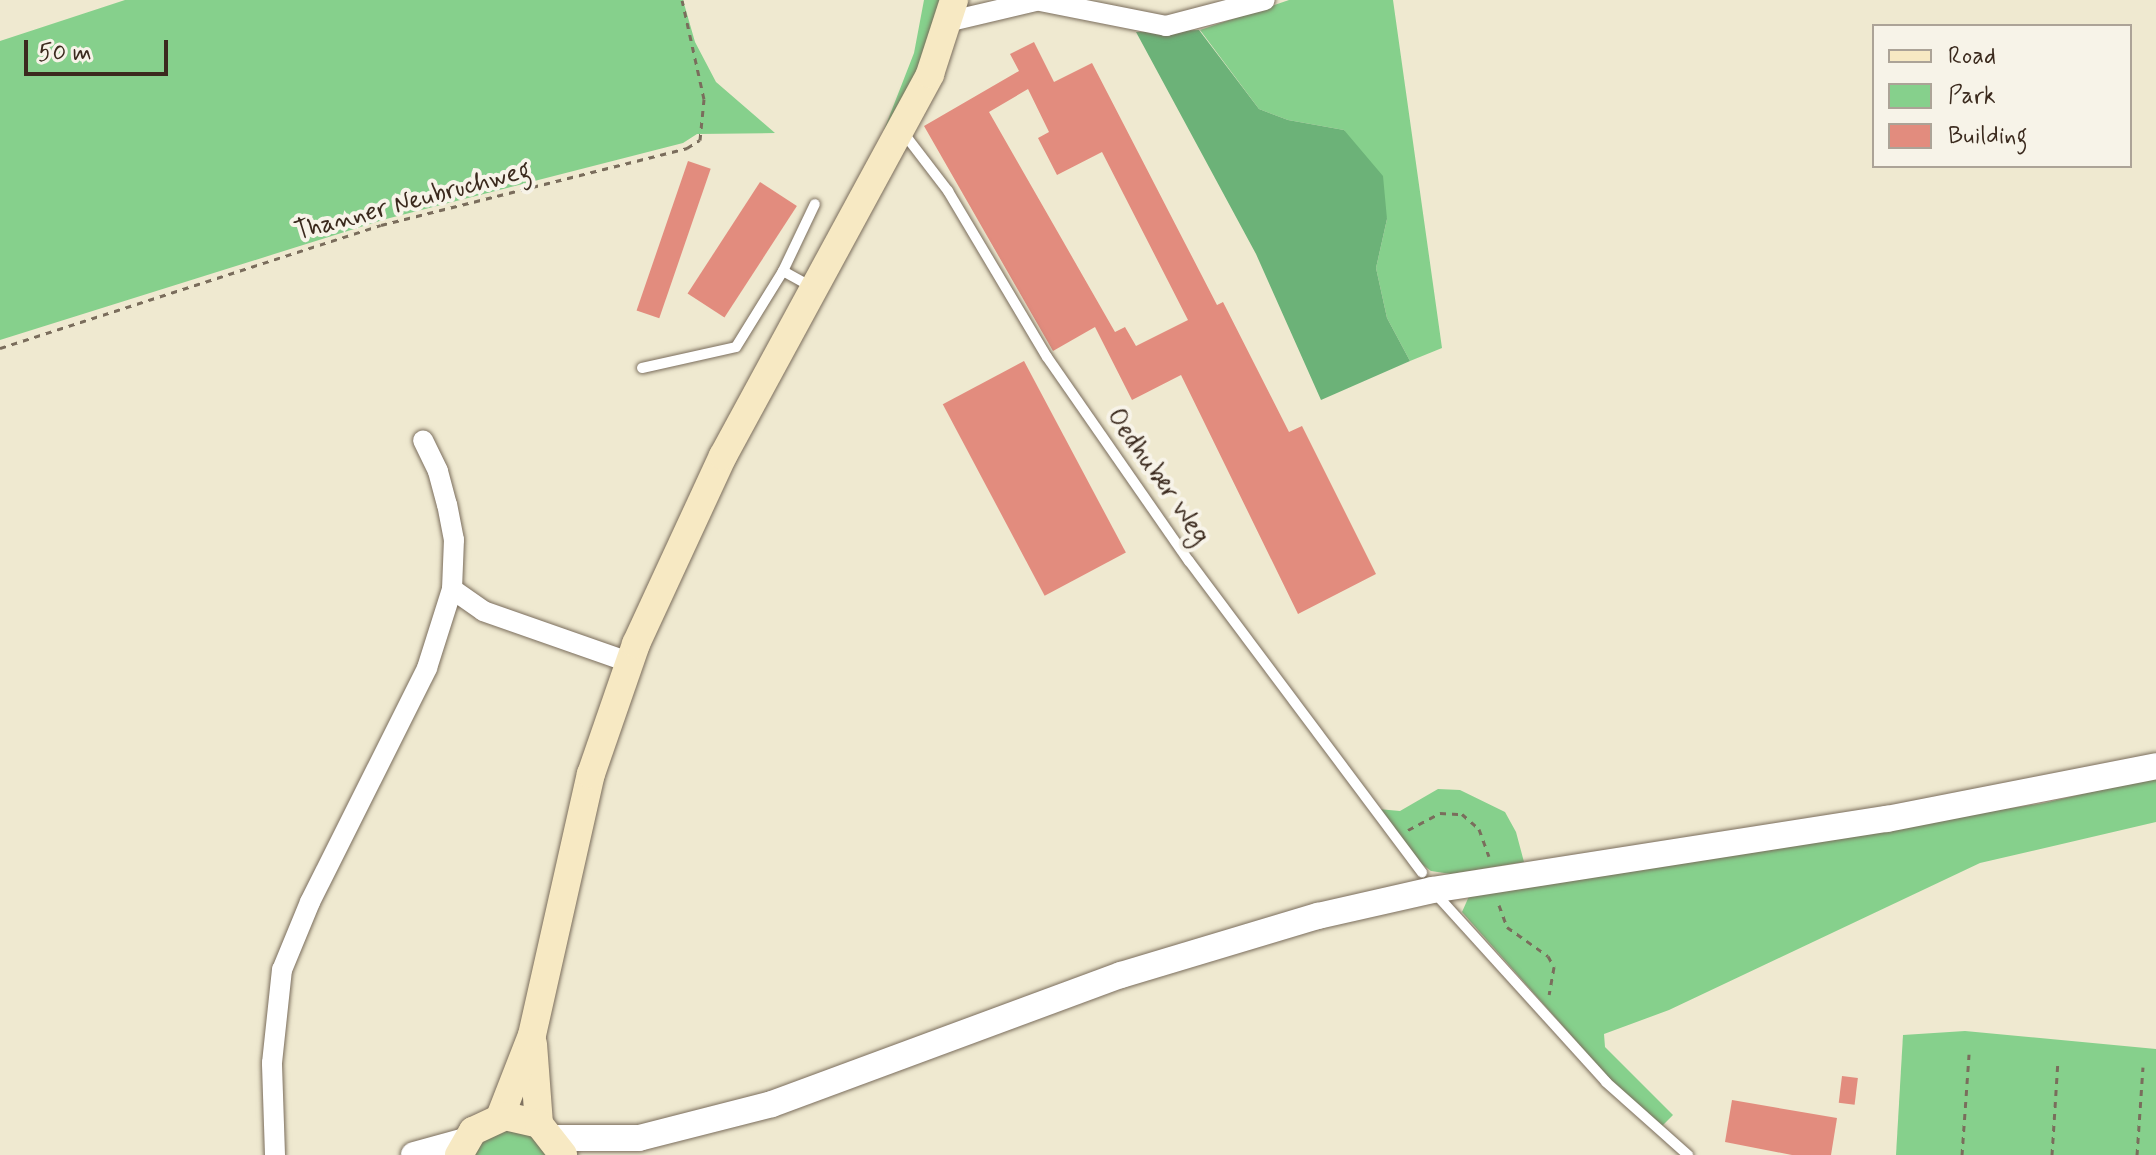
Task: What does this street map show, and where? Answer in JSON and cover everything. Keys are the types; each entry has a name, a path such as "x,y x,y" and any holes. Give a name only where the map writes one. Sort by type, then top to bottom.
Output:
{"main road":[{"path":"500,1117 532,1035 576,835 629,662 681,540 813,288 901,130 952,11"},
{"path":"532,1035 552,1139"},
{"path":"462,1148 483,1124 500,1117 552,1139"}],"street":[{"path":"952,11 1036,0 1166,26 1265,0"},
{"path":"275,1155 272,1063 282,970 310,902 427,668 452,589 454,540 438,471 423,440"},
{"path":"452,589 483,611 629,662"},
{"path":"607,1155 639,1138 772,1104 866,1073 1194,951 1427,881 1887,819 2156,766"},
{"path":"552,1139 639,1138"},
{"path":"414,1155 462,1148"}],"lane":[{"name":"Oedhuber Weg","path":"901,130 948,191 1056,370 1427,881 1535,1007 1606,1082 1688,1155"},
{"path":"642,368 736,347 783,271 815,204"},
{"path":"783,271 813,288"}],"path":[{"name":"Thanner Neubruchweg","path":"0,348 381,225 687,148 700,140 704,99 682,0"},
{"path":"1395,838 1440,813 1462,814 1479,829 1489,856"},
{"path":"1499,905 1507,927 1554,967 1553,988 1535,1007"},
{"path":"1962,1155 1969,1054"},
{"path":"2052,1155 2058,1060"},
{"path":"2137,1155 2143,1067"}],"green space":[{"path":"125,0 683,0 695,42 716,82 775,133 697,134 683,143 386,219 0,340 0,41"},
{"path":"924,0 940,0 926,58 875,153 914,53"},
{"path":"1289,0 1393,0 1442,348 1410,361 1387,318 1376,268 1387,219 1344,130 1288,120 1259,109 1200,30"},
{"path":"1199,30 1259,109 1288,120 1344,130 1383,176 1387,219 1376,268 1387,318 1410,361 1321,400 1256,254 1136,32"},
{"path":"2156,777 2156,822 1980,863 1669,1010 1604,1034 1605,1047 1673,1115 1662,1126 1608,1077 1462,912 1470,894 2044,803"},
{"path":"1438,789 1460,790 1505,812 1516,832 1524,862 1451,874 1431,871 1418,861 1378,809 1400,811"},
{"path":"1965,1031 2156,1049 2156,1155 1896,1155 1903,1035"},
{"path":"502,1130 524,1130 552,1155 474,1155 482,1141"}],"building":[{"path":"1034,42 1054,82 1092,63 1217,305 1223,302 1289,432 1302,426 1376,574 1298,614 1181,375 1132,400 1095,327 1053,351 924,126 1019,71 1010,54","holes":["1028,89 1049,132 1038,138 1057,175 1102,152 1188,320 1136,346 1125,327 1115,332 989,112"]},
{"path":"688,161 711,169 659,318 637,310"},
{"path":"760,182 797,206 724,318 688,294"},
{"path":"1024,361 1126,553 1045,596 943,404"},
{"path":"1842,1076 1858,1078 1855,1105 1839,1103"},
{"path":"1732,1100 1837,1118 1831,1155 1792,1155 1725,1142"}]}
